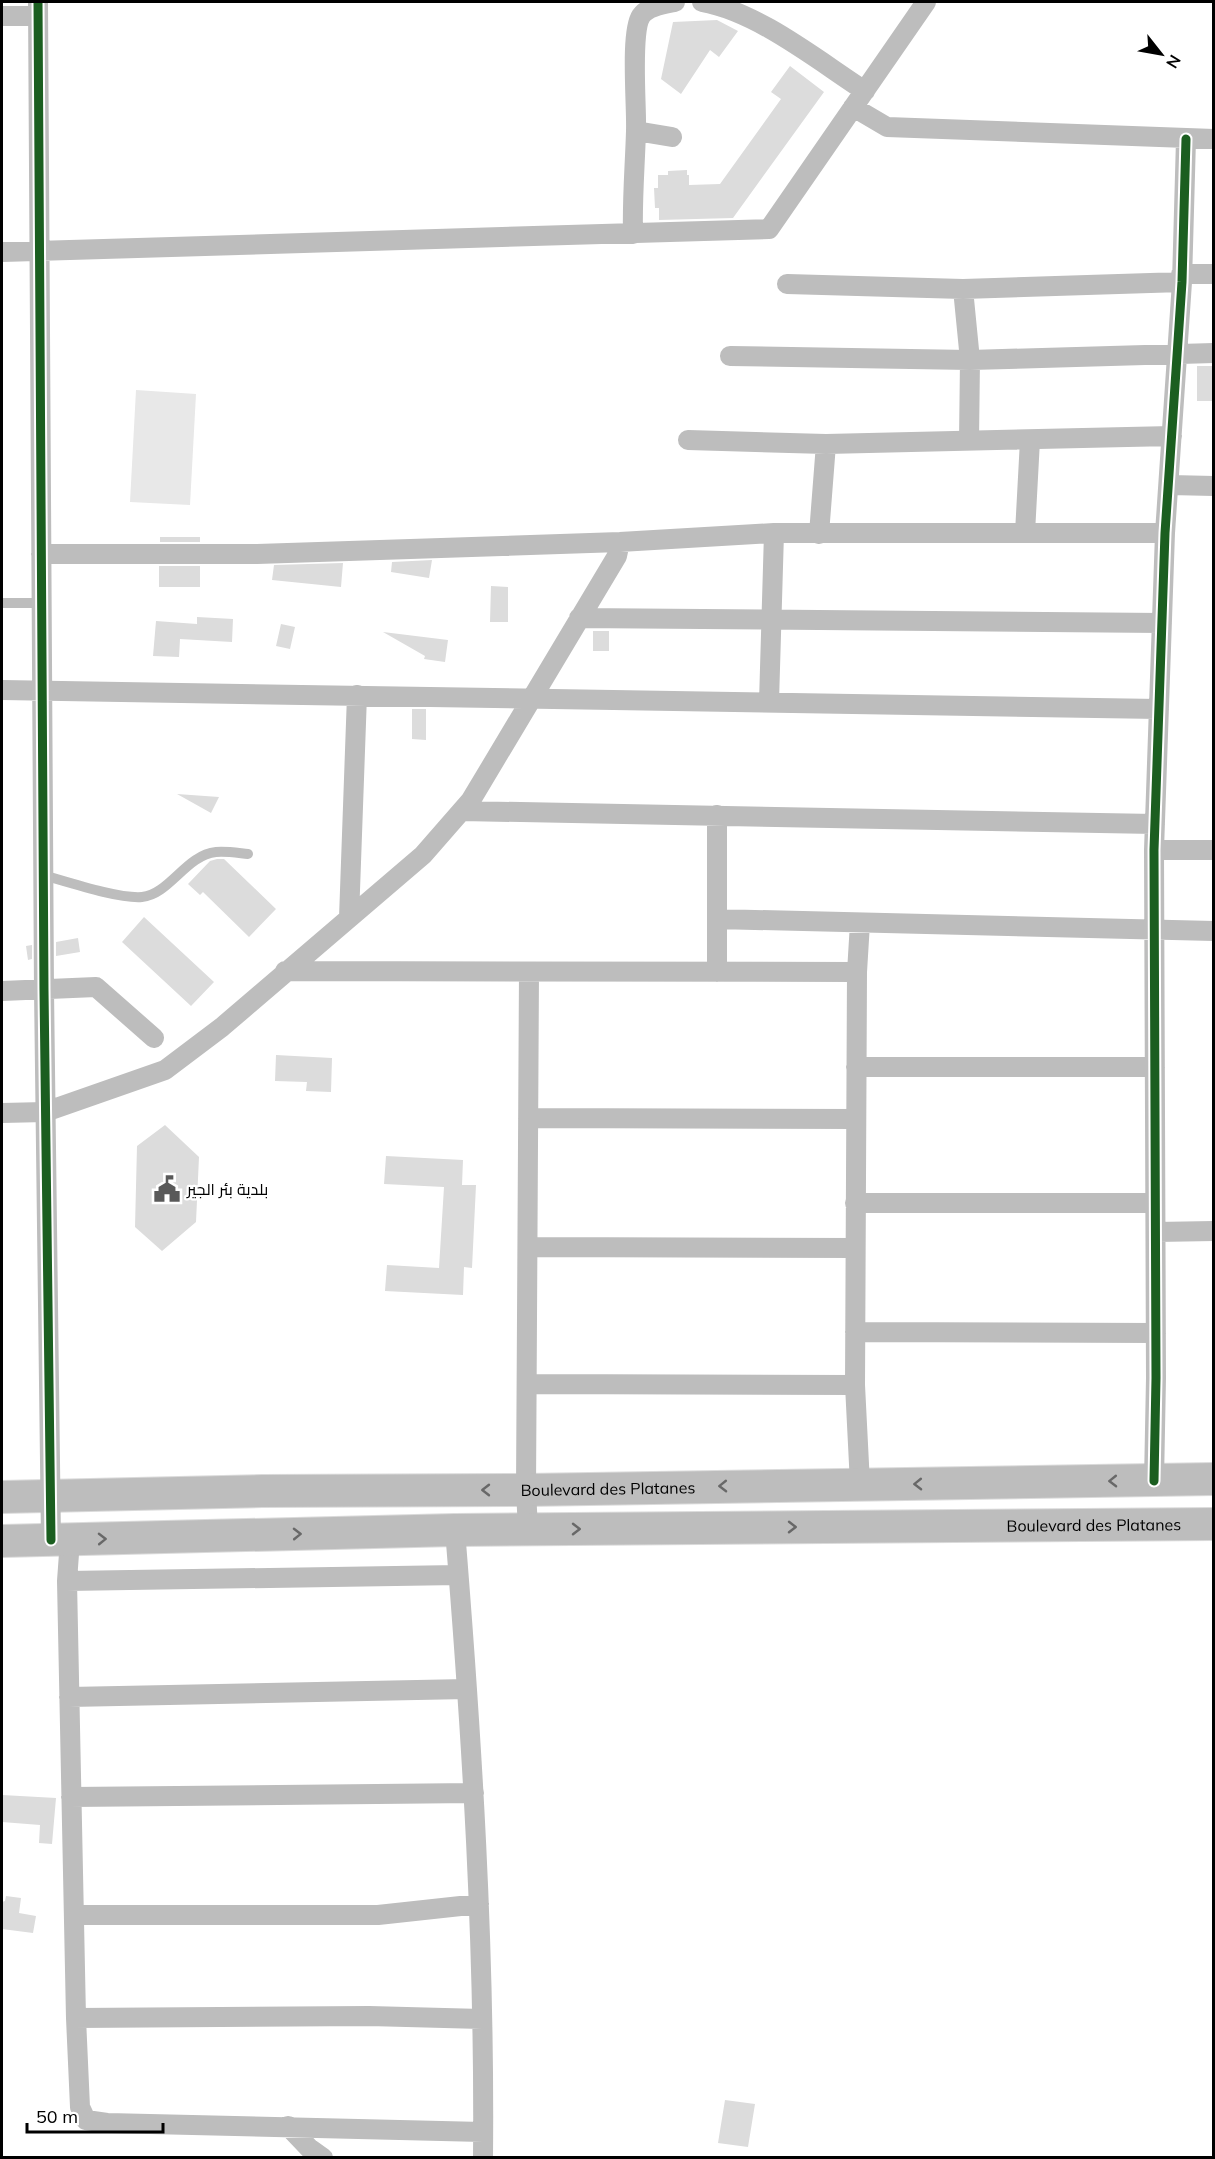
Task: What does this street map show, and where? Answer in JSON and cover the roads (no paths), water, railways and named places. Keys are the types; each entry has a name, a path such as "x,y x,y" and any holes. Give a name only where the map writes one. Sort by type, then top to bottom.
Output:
{"main road":[{"name":"Boulevard des Platanes","path":"2,1497 262,1491 526,1490 1214,1479"},
{"name":"Boulevard des Platanes","path":"2,1541 455,1530 1214,1524"}],"street":[{"path":"633,234 632,206 636,131 635,57 638,25 642,15 649,9 675,2"},
{"path":"702,2 727,8 756,21 865,91"},
{"path":"2,252 39,253 769,229 926,2"},
{"path":"2,16 37,9 45,1112 51,1496 67,1581 80,2107 86,2120 107,2123 483,2132"},
{"path":"853,108 887,127 1214,139"},
{"path":"636,131 672,136"},
{"path":"1154,1481 1156,1232 1154,850 1165,533 1178,354 1186,139"},
{"path":"787,284 963,289 1181,278 1214,274"},
{"path":"963,289 970,360 969,441"},
{"path":"730,356 970,360 1214,353"},
{"path":"688,440 826,444 1172,436"},
{"path":"1025,533 1029,440"},
{"path":"819,534 826,444"},
{"path":"1170,485 1214,486"},
{"path":"41,554 256,554 620,542 774,533 1165,533"},
{"path":"769,702 774,533"},
{"path":"2,1113 45,1112 165,1070 222,1027 423,855 471,800 617,556 620,542"},
{"path":"579,618 1162,623"},
{"path":"2,690 1159,709"},
{"path":"349,918 357,695"},
{"path":"462,811 1155,824"},
{"path":"717,815 717,972"},
{"path":"1154,850 1214,850"},
{"path":"717,919 1214,931"},
{"path":"860,923 857,972 855,1203 855,1385 860,1484"},
{"path":"285,971 857,972"},
{"path":"528,1530 526,1490 529,972"},
{"path":"2,991 96,987 154,1038"},
{"path":"856,1067 1155,1067"},
{"path":"528,1118 856,1119"},
{"path":"855,1203 1155,1203"},
{"path":"1156,1232 1214,1231"},
{"path":"528,1247 855,1248"},
{"path":"855,1332 1156,1333"},
{"path":"527,1384 855,1385"},
{"path":"455,1530 474,1793 479,1904 483,2157"},
{"path":"67,1581 458,1575"},
{"path":"69,1697 467,1689"},
{"path":"71,1797 474,1793"},
{"path":"74,1915 378,1915 479,1904"},
{"path":"76,2018 369,2016 482,2019"},
{"path":"288,2126 309,2148 323,2157"}],"lane":[{"path":"2,603 42,603"},
{"path":"43,875 111,893 143,897 165,887 195,859 215,852 248,854"}],"place":[{"name":"بلدية بئر الجير","path":"167,1189"}]}
